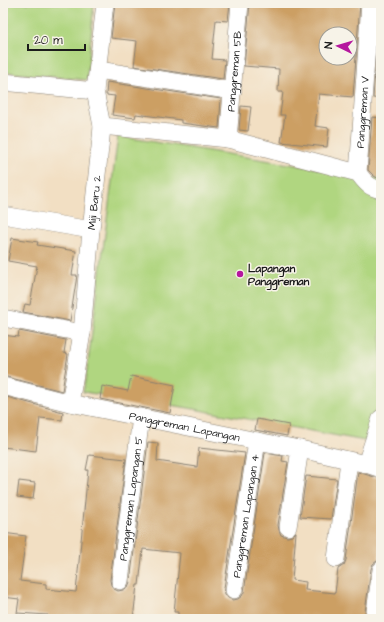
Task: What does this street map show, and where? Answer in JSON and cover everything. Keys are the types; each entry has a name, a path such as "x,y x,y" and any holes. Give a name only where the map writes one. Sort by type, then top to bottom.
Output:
{"street":[{"name":"Miji Baru 2","path":"70,403 82,333 91,230 102,138 102,126 95,91 105,3"},
{"name":"Panggreman 5B","path":"228,139 240,3"},
{"name":"Panggreman V","path":"358,173 370,3"},
{"path":"98,70 232,91"},
{"path":"3,82 95,91"},
{"path":"102,126 228,139 358,173 367,185 381,190"},
{"path":"3,215 91,230"},
{"path":"3,318 82,333"},
{"name":"Panggreman Lapangan","path":"3,386 70,403 300,449 365,465"},
{"name":"Panggreman Lapangan 5","path":"120,581 141,417"},
{"path":"336,559 381,418"},
{"name":"Panggreman Lapangan 4","path":"234,590 257,441"},
{"path":"288,527 300,449"},
{"path":"374,619 381,570"}],"green space":[{"path":"3,3 94,3 87,80 3,72"},
{"name":"Lapangan Panggreman","path":"118,136 381,179 381,444 183,407 83,392"}],"building":[{"path":"115,3 230,3 228,21 216,20 212,59 225,60 223,79 134,66 137,41 111,38"},
{"path":"250,3 360,3 358,30 358,26 318,26 318,66 355,66 353,97 319,94 315,126 329,128 327,147 281,142 285,115 280,115 283,92 278,92 279,69 244,66"},
{"path":"381,3 381,99 373,98"},
{"path":"107,82 221,99 219,128 181,123 181,120 136,114 135,118 112,115 115,96 106,95"},
{"path":"241,106 251,107 248,131 239,130"},
{"path":"372,117 381,118 381,180 368,170"},
{"path":"12,238 38,242 37,245 76,251 72,275 77,275 70,321 23,312 25,304 30,305 37,266 8,261"},
{"path":"19,331 66,340 64,353 68,354 62,391 3,376 3,335 18,337"},
{"path":"131,376 175,385 170,413 100,399 102,386 128,391"},
{"path":"3,396 63,412 62,420 40,418 36,451 3,447 5,429 3,429"},
{"path":"257,419 289,425 287,436 255,430"},
{"path":"148,442 158,443 157,461 197,467 199,448 245,453 224,588 225,594 232,600 238,599 244,592 265,453 283,456 282,461 288,462 278,525 281,535 287,537 292,536 296,532 292,580 306,582 305,590 335,593 338,569 344,565 346,560 358,472 381,479 381,544 379,560 373,564 371,569 364,619 178,619 178,612 174,612 180,553 143,549 133,619 48,619 48,615 17,613 19,599 3,597 3,533 26,536 20,581 46,584 46,589 76,592 88,470 86,470 89,455 126,459 110,580 111,585 118,591 128,587 130,582"},
{"path":"306,476 337,479 331,519 300,517"},
{"path":"19,481 35,483 33,499 17,497"}],"place":[{"name":"Lapangan Panggreman","path":"240,274"}]}
